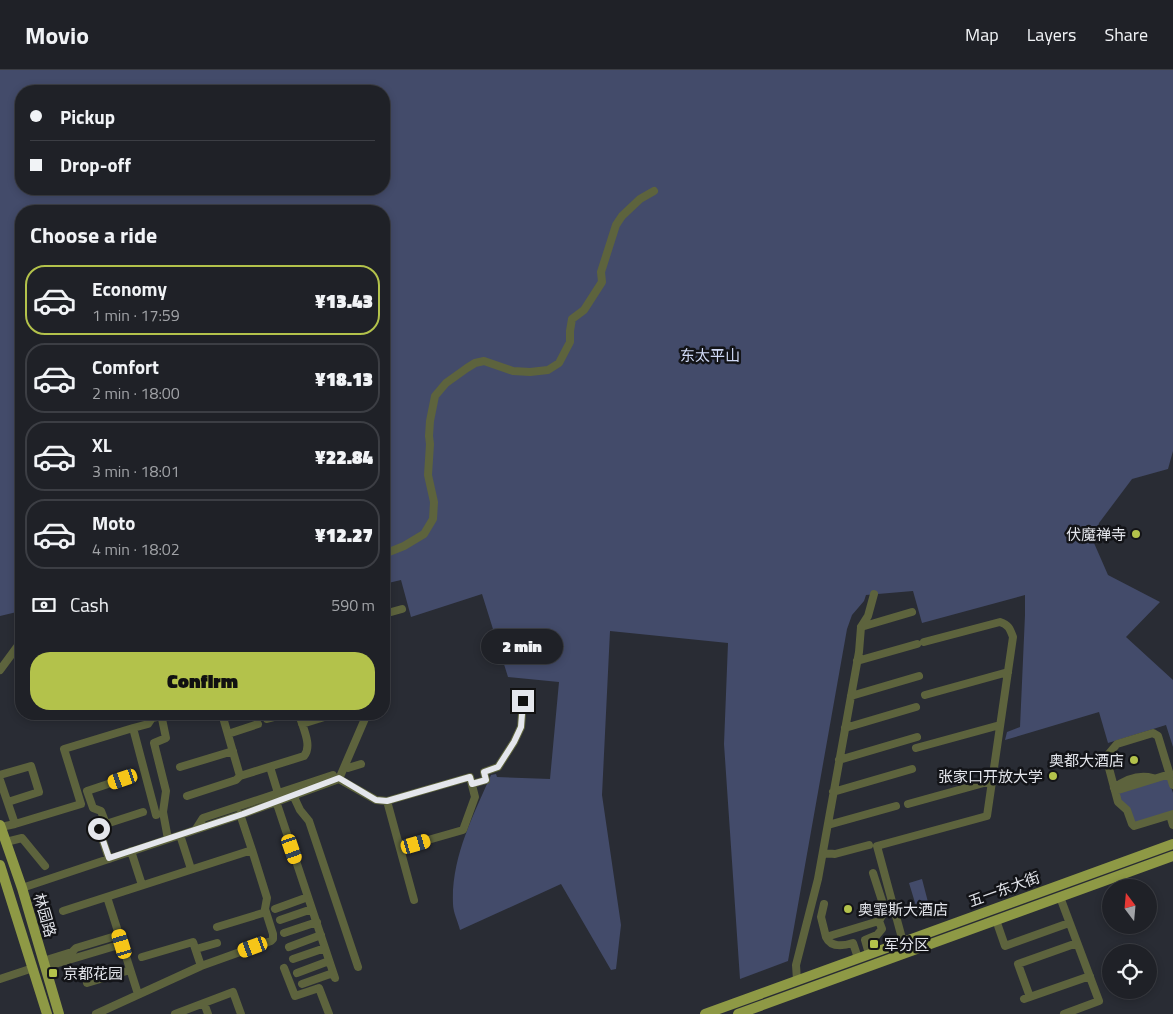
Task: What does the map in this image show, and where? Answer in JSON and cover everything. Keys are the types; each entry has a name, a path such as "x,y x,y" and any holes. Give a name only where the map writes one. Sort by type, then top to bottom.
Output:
{"main road":[{"name":"林园路","path":"0,826 22,888 59,1014"},
{"name":"五一东大街","path":"704,1014 1173,844"},
{"name":"五一东大街","path":"738,1014 1173,856"},
{"name":"林园路","path":"0,865 47,1014"},
{"path":"948,926 952,936"},
{"path":"797,980 801,991"}],"street":[{"path":"390,552 424,534 430,527 433,518 434,502 428,475 430,421 435,396 446,384 475,363 484,361 513,371 530,372 548,370 559,363 570,342 572,319 584,310 602,282 601,272 616,225 640,198 654,191"},
{"path":"797,980 796,965 823,853 857,661 861,627 868,616 874,594"},
{"path":"390,612 402,609"},
{"path":"861,627 912,612"},
{"path":"857,661 995,622 1006,624 1010,628 1013,637 987,816 877,846 903,942"},
{"path":"0,670 15,650"},
{"path":"924,695 1008,672"},
{"path":"851,696 919,676"},
{"path":"472,784 486,780 484,772 498,767 514,742 521,727 523,701"},
{"path":"845,728 916,707"},
{"path":"0,826 14,824 80,804 64,749 148,724 151,720"},
{"path":"163,720 166,738 154,743 166,791 163,812 168,839"},
{"path":"224,720 240,776"},
{"path":"187,796 236,780 240,776 304,756 308,746 301,720"},
{"path":"302,724 315,720"},
{"path":"22,888 240,814 336,777 348,758 365,720"},
{"path":"228,734 258,724"},
{"path":"916,748 1000,724"},
{"path":"133,728 156,815"},
{"path":"1173,785 1158,736 1153,733 1117,744 1106,757 1118,802 1127,810 1132,824 1134,826 1171,815 1173,825"},
{"path":"839,760 917,737"},
{"path":"180,767 233,751"},
{"path":"348,758 359,765 348,768"},
{"path":"0,775 31,766 39,792 11,801"},
{"path":"270,767 278,793"},
{"path":"834,792 912,769"},
{"path":"1114,789 1124,781 1143,776 1155,778 1170,774"},
{"path":"196,829 203,818 278,793 336,777 376,800 387,801 470,777 475,796 462,830 400,848"},
{"path":"106,824 101,811 93,808 88,791 123,779"},
{"path":"0,780 14,824"},
{"path":"908,804 991,781"},
{"path":"293,795 300,810 309,821 358,966"},
{"path":"276,801 334,975 302,984"},
{"path":"387,801 414,900"},
{"path":"828,825 896,806"},
{"path":"109,858 99,829 106,824 143,812"},
{"path":"96,1014 201,966 273,939 264,909 267,898 240,814"},
{"path":"180,835 191,869"},
{"path":"6,842 22,838 46,866"},
{"path":"823,853 835,854 869,845"},
{"path":"63,911 252,850"},
{"path":"131,851 142,885"},
{"path":"826,937 879,921 885,910 873,873"},
{"path":"107,897 138,994"},
{"path":"275,909 308,897"},
{"path":"1060,897 1099,1001 1064,1014"},
{"path":"824,904 821,917 828,941 833,944 846,945 853,943 858,958"},
{"path":"280,920 312,910"},
{"path":"218,927 266,912"},
{"path":"996,920 1006,946 1070,923"},
{"path":"869,954 865,940 880,933 882,929 879,921"},
{"path":"284,934 316,922"},
{"path":"44,964 72,952 76,948 119,935"},
{"path":"288,946 321,935"},
{"path":"142,957 193,942 201,966"},
{"path":"196,949 217,943"},
{"path":"1077,943 1018,964 1027,998 1090,976"},
{"path":"44,964 122,944"},
{"path":"293,959 325,948"},
{"path":"297,972 329,961"},
{"path":"0,979 33,968"},
{"path":"284,968 295,996 319,988 328,1014"},
{"path":"87,983 130,970"},
{"path":"175,1014 233,992 241,1014"},
{"path":"204,1003 208,1014"}],"green space":[{"name":"东太平山","path":"0,70 1173,70 1173,451 1168,469 1132,479 1099,523 1094,543 1108,575 1160,602 1126,637 1173,680 1173,747 1166,725 1108,743 1099,712 1005,740 1007,732 1020,727 1025,595 922,623 913,591 866,595 864,601 852,615 847,629 788,961 740,979 724,744 728,643 610,631 602,795 621,925 616,969 611,970 561,884 460,930 453,907 453,887 464,838 491,775 496,774 497,777 550,779 559,682 508,677 482,594 411,617 401,580 390,583 390,205 15,205 15,612 0,616"},
{"path":"1168,778 1173,793 1173,811 1133,823 1120,801 1118,792"},
{"path":"922,879 928,902 916,906 909,883"}],"place":[{"name":"伏魔禅寺","path":"1136,534"},
{"name":"奥都大酒店","path":"1134,760"},
{"name":"张家口开放大学","path":"1053,776"},
{"name":"奥霏斯大酒店","path":"848,909"},
{"name":"军分区","path":"874,944"},
{"name":"京都花园","path":"53,973"}],"route":[{"path":"99,829 109,858 243,814 339,778 376,800 387,801 470,777 472,784 486,780 484,772 498,767 514,742 521,727 523,701"}]}
